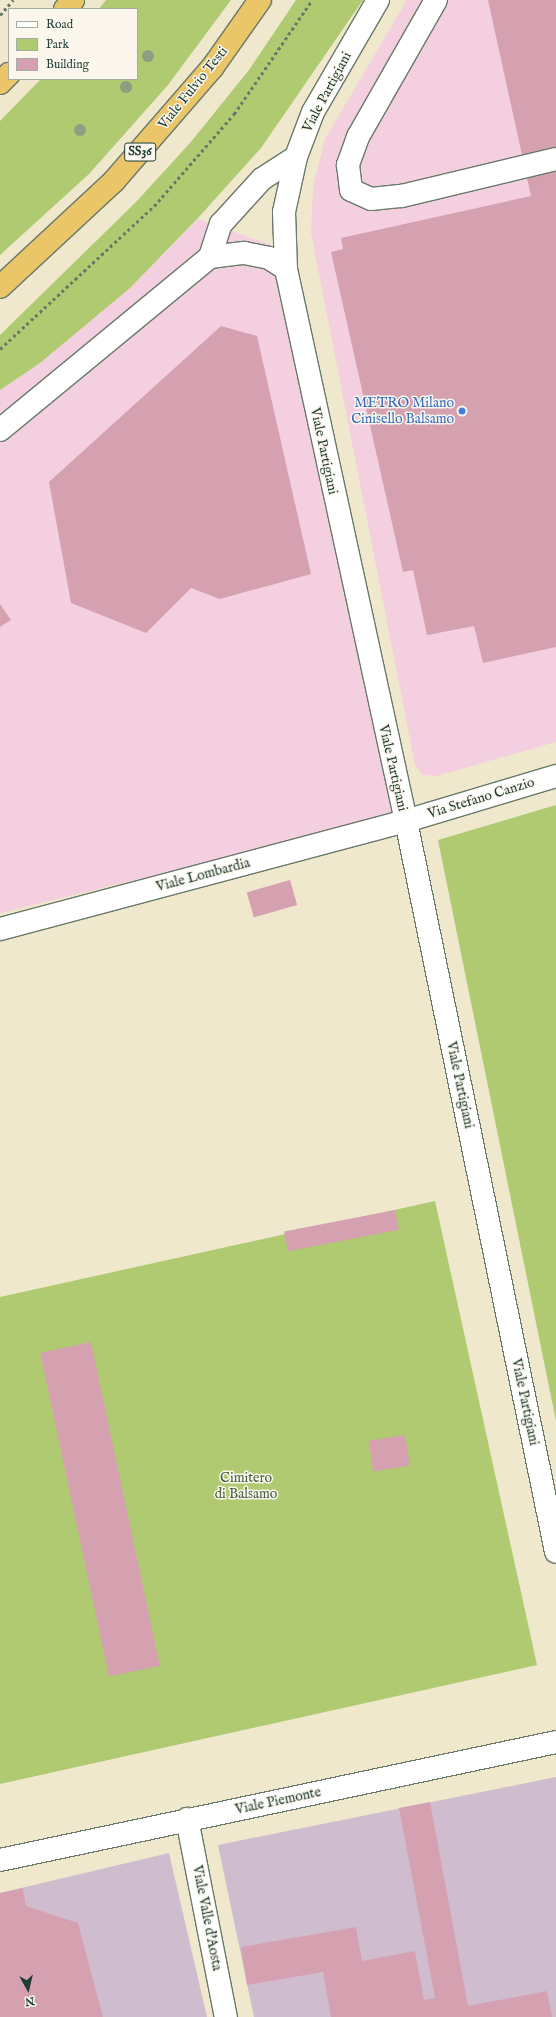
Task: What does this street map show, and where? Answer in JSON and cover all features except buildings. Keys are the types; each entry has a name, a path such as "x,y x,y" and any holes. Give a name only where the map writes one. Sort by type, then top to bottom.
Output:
{"highway":[{"path":"67,8 73,0"},
{"name":"Viale Fulvio Testi","path":"0,287 114,181 212,68 260,0"},
{"path":"0,83 8,75"}],"street":[{"name":"Viale Partigiani","path":"378,0 313,112 296,157 284,212 286,269 406,821 556,1552"},
{"path":"436,0 358,137 348,165 351,190 371,199 402,196 556,159"},
{"path":"0,430 210,257 221,224 262,179 296,157"},
{"path":"210,257 244,253 269,258 286,269"},
{"name":"Via Stefano Canzio","path":"406,821 556,776"},
{"name":"Viale Lombardia","path":"0,929 406,821"},
{"name":"Viale Piemonte","path":"0,1860 187,1819 556,1742"},
{"name":"Viale Valle d'Aosta","path":"187,1819 226,2017"}],"path":[{"path":"0,15 13,0"},
{"path":"0,349 72,286 154,206 234,114 312,0"}],"shaded area":[{"path":"407,0 556,0 556,742 436,776 423,775 415,765 311,233 313,187 325,139"},
{"path":"198,219 271,245 393,817 0,913 0,390 40,363 130,288"},
{"path":"556,1777 556,2017 254,2017 218,1845"},
{"path":"169,1853 207,2017 0,2017 0,1893"}],"green space":[{"path":"106,0 231,0 168,85 89,174 0,255 0,121 40,80 138,80 138,8 100,8"},
{"path":"296,0 363,0 261,148 198,218 130,288 40,363 0,390 0,335 135,203 190,143 249,70"},
{"path":"556,805 556,1421 438,840"},
{"name":"Cimitero di Balsamo","path":"435,1201 537,1665 0,1784 0,1297"}],"place":[{"name":"METRO Milano Cinisello Balsamo","path":"462,411"}]}
